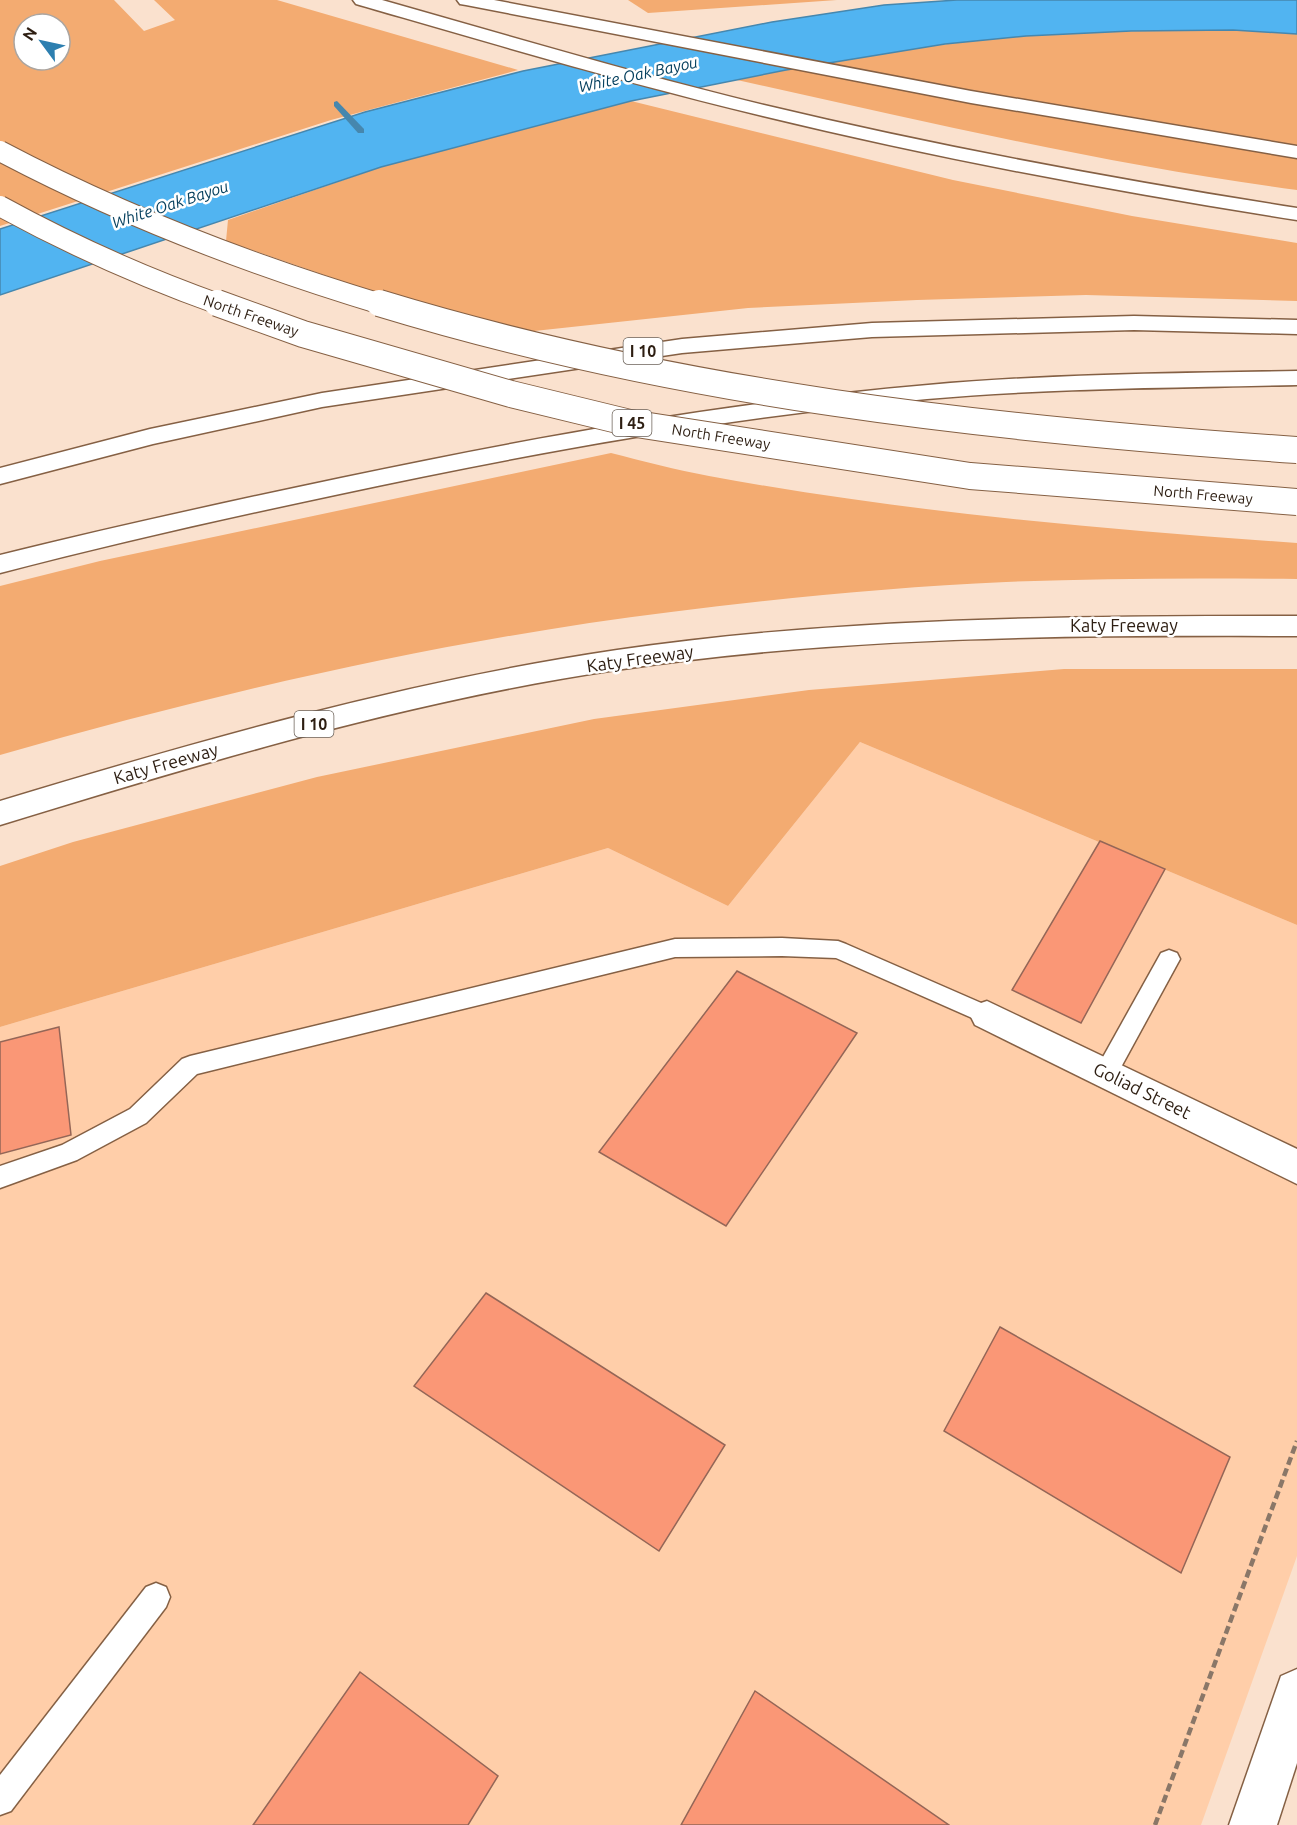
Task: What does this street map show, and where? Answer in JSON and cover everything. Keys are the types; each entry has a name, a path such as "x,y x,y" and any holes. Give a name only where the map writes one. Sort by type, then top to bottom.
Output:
{"main road":[{"path":"362,0 674,87 804,120 971,157 1192,198 1297,214"},
{"path":"466,0 971,97 1297,152"},
{"path":"0,151 91,197 175,234 242,259 323,287 434,320 567,353 719,385 895,412 1077,433 1297,450"},
{"name":"North Freeway","path":"0,206 40,228 159,283 303,334 511,394 630,423 970,476 1297,502"},
{"name":"I 10","path":"0,476 150,437 322,400 682,346 896,329 1134,323 1297,327"},
{"path":"0,564 138,529 443,464 694,419 927,392 1066,382 1297,378"},
{"name":"Katy Freeway","path":"0,813 123,775 390,705 634,657 912,631 1042,627 1297,626"},
{"name":"Goliad Street","path":"979,1011 1297,1167"},
{"path":"1253,1825 1297,1692"}],"lane":[{"path":"0,1177 69,1153 138,1116 190,1066 675,948 772,947 838,950 979,1011"},
{"path":"1106,1073 1169,958"},
{"path":"0,1800 156,1597"}],"path":[{"path":"1155,1825 1297,1441"}],"shaded area":[{"path":"0,0 114,0 144,31 175,20 154,0 277,0 518,70 331,120 0,226"},
{"path":"628,0 837,0 648,13"},
{"path":"1233,30 1297,34 1297,190 1086,155 737,80 880,54 988,39 1129,31"},
{"path":"631,101 953,180 1132,216 1297,243 1297,301 1086,295 917,300 748,308 525,332 356,286 226,241 228,220 381,167"},
{"path":"611,453 709,476 855,500 1002,518 1297,543 1297,579 1115,579 964,584 838,594 671,612 501,637 333,670 166,710 0,755 0,586 100,561"},
{"path":"1064,669 1297,669 1297,925 860,742 728,906 608,848 0,1027 0,866 73,842 317,777 594,719 809,690"},
{"path":"860,742 1297,925 1297,1556 1201,1825 0,1825 0,1027 608,848 728,906"}],"water":[{"name":"White Oak Bayou","path":"957,0 1297,0 1297,34 1233,30 1131,31 1026,36 945,44 786,70 631,101 381,167 0,295 0,229 365,112 523,71 772,22 884,5"}],"building":[{"path":"1100,841 1165,869 1081,1023 1012,990"},
{"path":"737,971 857,1033 726,1226 599,1152"},
{"path":"59,1027 71,1135 0,1154 0,1042"},
{"path":"486,1293 725,1445 659,1551 414,1386"},
{"path":"1000,1327 1230,1457 1181,1573 944,1431"},
{"path":"360,1672 498,1776 468,1825 253,1825"},
{"path":"755,1691 949,1825 681,1825"}],"waterway":[{"path":"324,82 327,87"},
{"path":"337,104 361,131"}]}
